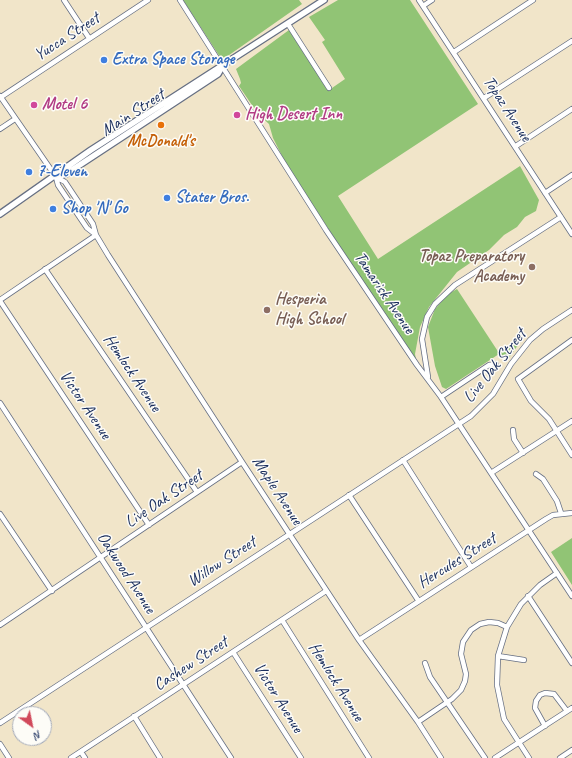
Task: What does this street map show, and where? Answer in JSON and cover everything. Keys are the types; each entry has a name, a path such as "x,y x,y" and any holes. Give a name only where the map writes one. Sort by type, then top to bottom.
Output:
{"main road":[{"name":"Main Street","path":"0,214 56,176 61,170 214,69 222,67 324,0"},
{"name":"Main Street","path":"56,176 66,174 218,74 222,67"},
{"path":"143,123 144,118 157,110 158,106"}],"street":[{"path":"64,0 89,38"},
{"name":"Yucca Street","path":"1,96 148,0"},
{"name":"Tamarisk Avenue","path":"180,0 326,230 417,365 441,397 572,596"},
{"name":"Topaz Avenue","path":"419,0 516,146 572,234"},
{"path":"423,6 432,0"},
{"path":"454,52 533,0"},
{"path":"288,24 329,88"},
{"path":"484,98 572,41"},
{"name":"Maple Avenue","path":"1,96 15,119 56,176 65,182 93,224 96,235 242,462 290,533 326,591 418,722 441,758"},
{"path":"516,146 572,109"},
{"path":"0,128 15,119"},
{"path":"545,193 572,175"},
{"path":"428,378 422,339 427,317 435,304 455,285 561,217"},
{"path":"0,300 96,235"},
{"name":"Hemlock Avenue","path":"45,269 197,492"},
{"name":"Victor Avenue","path":"0,300 149,525"},
{"name":"Live Oak Street","path":"458,425 479,409 493,394 511,364 530,340 543,329 572,310"},
{"path":"572,340 518,379 532,401 549,419 572,454"},
{"path":"441,397 489,365 496,364"},
{"name":"Oakwood Avenue","path":"0,403 231,758"},
{"path":"491,474 572,422"},
{"name":"Willow Street","path":"0,723 458,425"},
{"path":"512,430 514,439 523,453"},
{"path":"403,460 471,567"},
{"name":"Live Oak Street","path":"0,625 242,462"},
{"path":"536,474 547,484 557,501 561,513"},
{"path":"349,495 418,600"},
{"name":"Hercules Street","path":"359,640 418,600 553,515 572,512"},
{"path":"0,514 52,591"},
{"path":"529,758 504,719 497,685 498,656 507,627 528,596 557,573"},
{"name":"Cashew Street","path":"71,758 326,591"},
{"path":"528,596 572,663"},
{"name":"Hemlock Avenue","path":"282,620 369,758"},
{"path":"418,722 448,702 461,690 466,674 461,654 466,636 474,627 489,622 498,623 507,627"},
{"name":"Victor Avenue","path":"233,652 300,758"},
{"path":"498,656 524,660"},
{"path":"425,663 430,676 485,758"},
{"path":"545,726 534,708 540,695 545,693 554,694 567,711"},
{"path":"496,758 572,708"},
{"path":"134,716 160,758"},
{"path":"0,744 9,758"},
{"path":"560,758 572,750"},
{"path":"81,752 85,758"}],"green space":[{"path":"183,0 299,0 302,4 222,60"},
{"path":"338,0 410,0 478,104 338,196 378,259 520,166 539,200 536,211 525,217 517,227 504,235 489,250 457,272 429,307 420,327 415,354 417,364 287,166 273,138 269,124 258,114 239,86 241,83 236,69 289,30 304,53 308,51 332,88 345,79 322,42 325,40 309,17"},
{"path":"457,289 499,353 523,338 506,362 499,354 446,389 442,387 435,366 428,327 435,309 448,294"},
{"path":"572,538 572,585 551,552"}],"place":[{"name":"Extra Space Storage","path":"104,60"},
{"name":"Motel 6","path":"34,105"},
{"name":"High Desert Inn","path":"237,115"},
{"name":"McDonald's","path":"161,125"},
{"name":"7-Eleven","path":"29,172"},
{"name":"Stater Bros.","path":"167,198"},
{"name":"Shop 'N' Go","path":"53,209"},
{"name":"Topaz Preparatory Academy","path":"532,267"},
{"name":"Hesperia High School","path":"267,310"}]}
